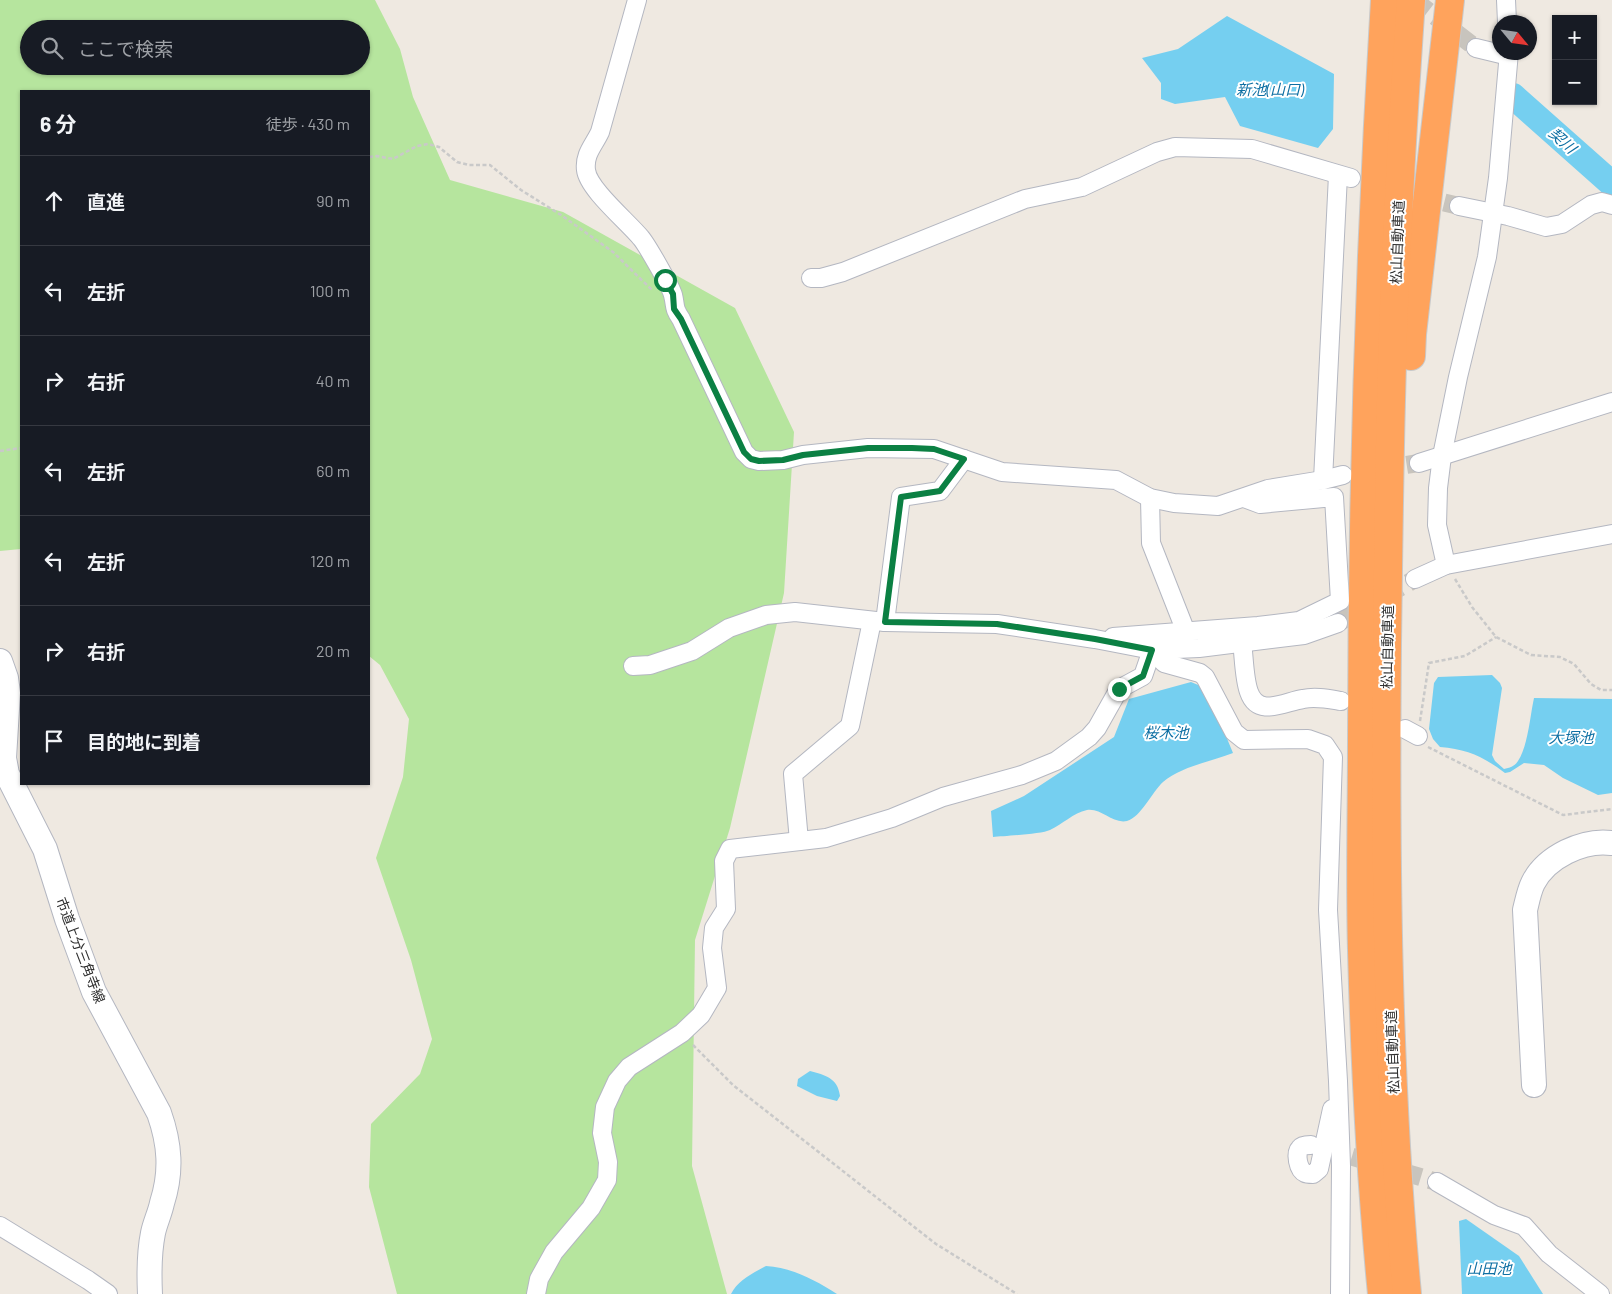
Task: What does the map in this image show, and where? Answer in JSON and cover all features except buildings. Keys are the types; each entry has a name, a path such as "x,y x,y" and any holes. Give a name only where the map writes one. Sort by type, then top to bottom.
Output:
{"highway":[{"path":"1377,136 1378,0"},
{"name":"松山自動車道","path":"1382,1294 1373,1196 1362,948 1362,652 1366,460 1377,136 1385,0"},
{"name":"松山自動車道","path":"1407,1294 1398,1199 1392,1053 1386,787 1389,484 1397,243 1410,0"},
{"path":"1386,787 1397,662 1412,334 1450,0"}],"street":[{"path":"615,42 627,0"},
{"path":"637,0 600,132 595,144 588,152 585,169 587,177 607,203 643,239 673,294 674,309 681,319 744,452 751,459 759,461 783,460 803,455 868,448 934,449 1002,472 1116,480 1150,498 1174,503 1218,506 1268,489 1343,475"},
{"path":"1506,0 1507,15"},
{"path":"1476,48 1492,51"},
{"path":"1446,565 1438,525 1438,488 1442,456 1487,257 1498,178 1502,110 1508,60"},
{"path":"811,278 820,278 843,272 1025,199 1082,187 1157,152 1175,147 1252,149 1344,177 1323,480"},
{"path":"1459,206 1546,227 1562,224 1591,204 1602,202 1612,205"},
{"path":"1419,463 1612,402"},
{"path":"799,841 793,774 850,726 879,621 901,497 940,491 964,459"},
{"path":"1095,639 1299,621 1340,601 1334,497 1260,504 1244,498"},
{"path":"1150,498 1151,543 1186,632"},
{"path":"1414,579 1446,565 1612,534"},
{"path":"633,666 650,665 692,651 729,628 766,615 795,612 879,621 997,624 1152,650 1199,648 1304,636 1338,623"},
{"path":"1242,642 1249,692 1257,703 1270,708 1304,698 1341,701"},
{"path":"536,1294 539,1279 554,1252 591,1208 607,1180 608,1162 602,1134 605,1107 617,1081 629,1067 682,1033 701,1015 717,988 712,948 714,928 726,909 724,861 730,849 826,838 892,818 943,797 1022,775 1056,760 1089,737 1097,728 1119,689 1143,676 1152,650"},
{"path":"1152,650 1164,663 1200,673 1205,677 1234,732 1244,740 1308,739 1325,745 1333,757 1328,910 1338,1081 1340,1294"},
{"name":"市道上分三角寺線","path":"0,661 6,678 8,693 4,758 7,774 45,850 67,919 94,992 159,1113 166,1131 168,1180 153,1231 149,1257 150,1294"},
{"path":"1534,1085 1525,910 1532,884 1547,864 1575,847 1603,842 1612,843"},
{"path":"1311,1144 1299,1148 1300,1169 1306,1174 1313,1174 1319,1169 1338,1081"},
{"path":"1437,1182 1494,1215 1524,1226 1549,1254 1600,1294"},
{"path":"0,1226 108,1294"}],"path":[{"path":"370,157 377,156 393,160 417,146 428,144 439,147 458,162 469,165 490,165 527,194 561,215 613,252 674,309"},
{"path":"0,451 20,448"},
{"path":"1446,565 1472,606 1496,637 1531,655 1560,657 1574,664 1591,684 1601,690 1612,690"},
{"path":"1496,637 1465,656 1429,663 1411,733 1429,749 1563,815 1612,809"},
{"path":"682,1033 733,1085 936,1244 1017,1294"}],"green space":[{"path":"0,0 375,0 400,49 413,97 450,180 563,212 735,308 794,432 784,593 730,828 695,940 692,1166 727,1294 397,1294 369,1187 371,1124 420,1074 432,1039 411,960 376,858 403,777 409,719 380,665 370,657 370,90 20,90 20,549 0,551"}],"water":[{"name":"新池(山口)","path":"1227,16 1334,74 1333,129 1318,148 1240,126 1225,97 1175,104 1161,99 1161,83 1142,58 1178,49"},
{"name":"大塚池","path":"1492,675 1502,688 1492,755 1495,761 1504,769 1515,764 1521,755 1534,698 1612,699 1612,793 1598,795 1563,778 1544,765 1524,763 1505,773 1490,762 1475,755 1440,747 1433,739 1429,729 1434,683 1438,677"},
{"name":"桜木池","path":"1191,682 1203,687 1209,695 1233,753 1187,768 1170,777 1159,786 1142,810 1127,821 1117,820 1097,811 1087,810 1050,830 1023,835 993,837 991,811 1024,796 1114,737 1129,699"},
{"path":"810,1071 826,1076 834,1081 840,1096 837,1101 817,1096 797,1086 798,1079"},
{"name":"山田池","path":"1466,1219 1519,1256 1543,1294 1462,1294 1459,1221"},
{"path":"766,1266 785,1269 803,1276 837,1294 731,1294 742,1281"}],"waterway":[{"name":"契川","path":"1513,96 1612,184"}],"tunnel":[{"path":"1414,0 1476,48"},
{"path":"1418,196 1459,206"},
{"path":"1380,469 1419,463"},
{"path":"1338,623 1415,579"},
{"path":"1326,1149 1437,1182"}],"route":[{"path":"665,280 673,294 674,309 681,319 744,452 751,459 759,461 783,460 803,455 868,448 934,449 964,459 940,491 901,497 885,622 997,624 1152,650 1143,676 1119,689"}]}
